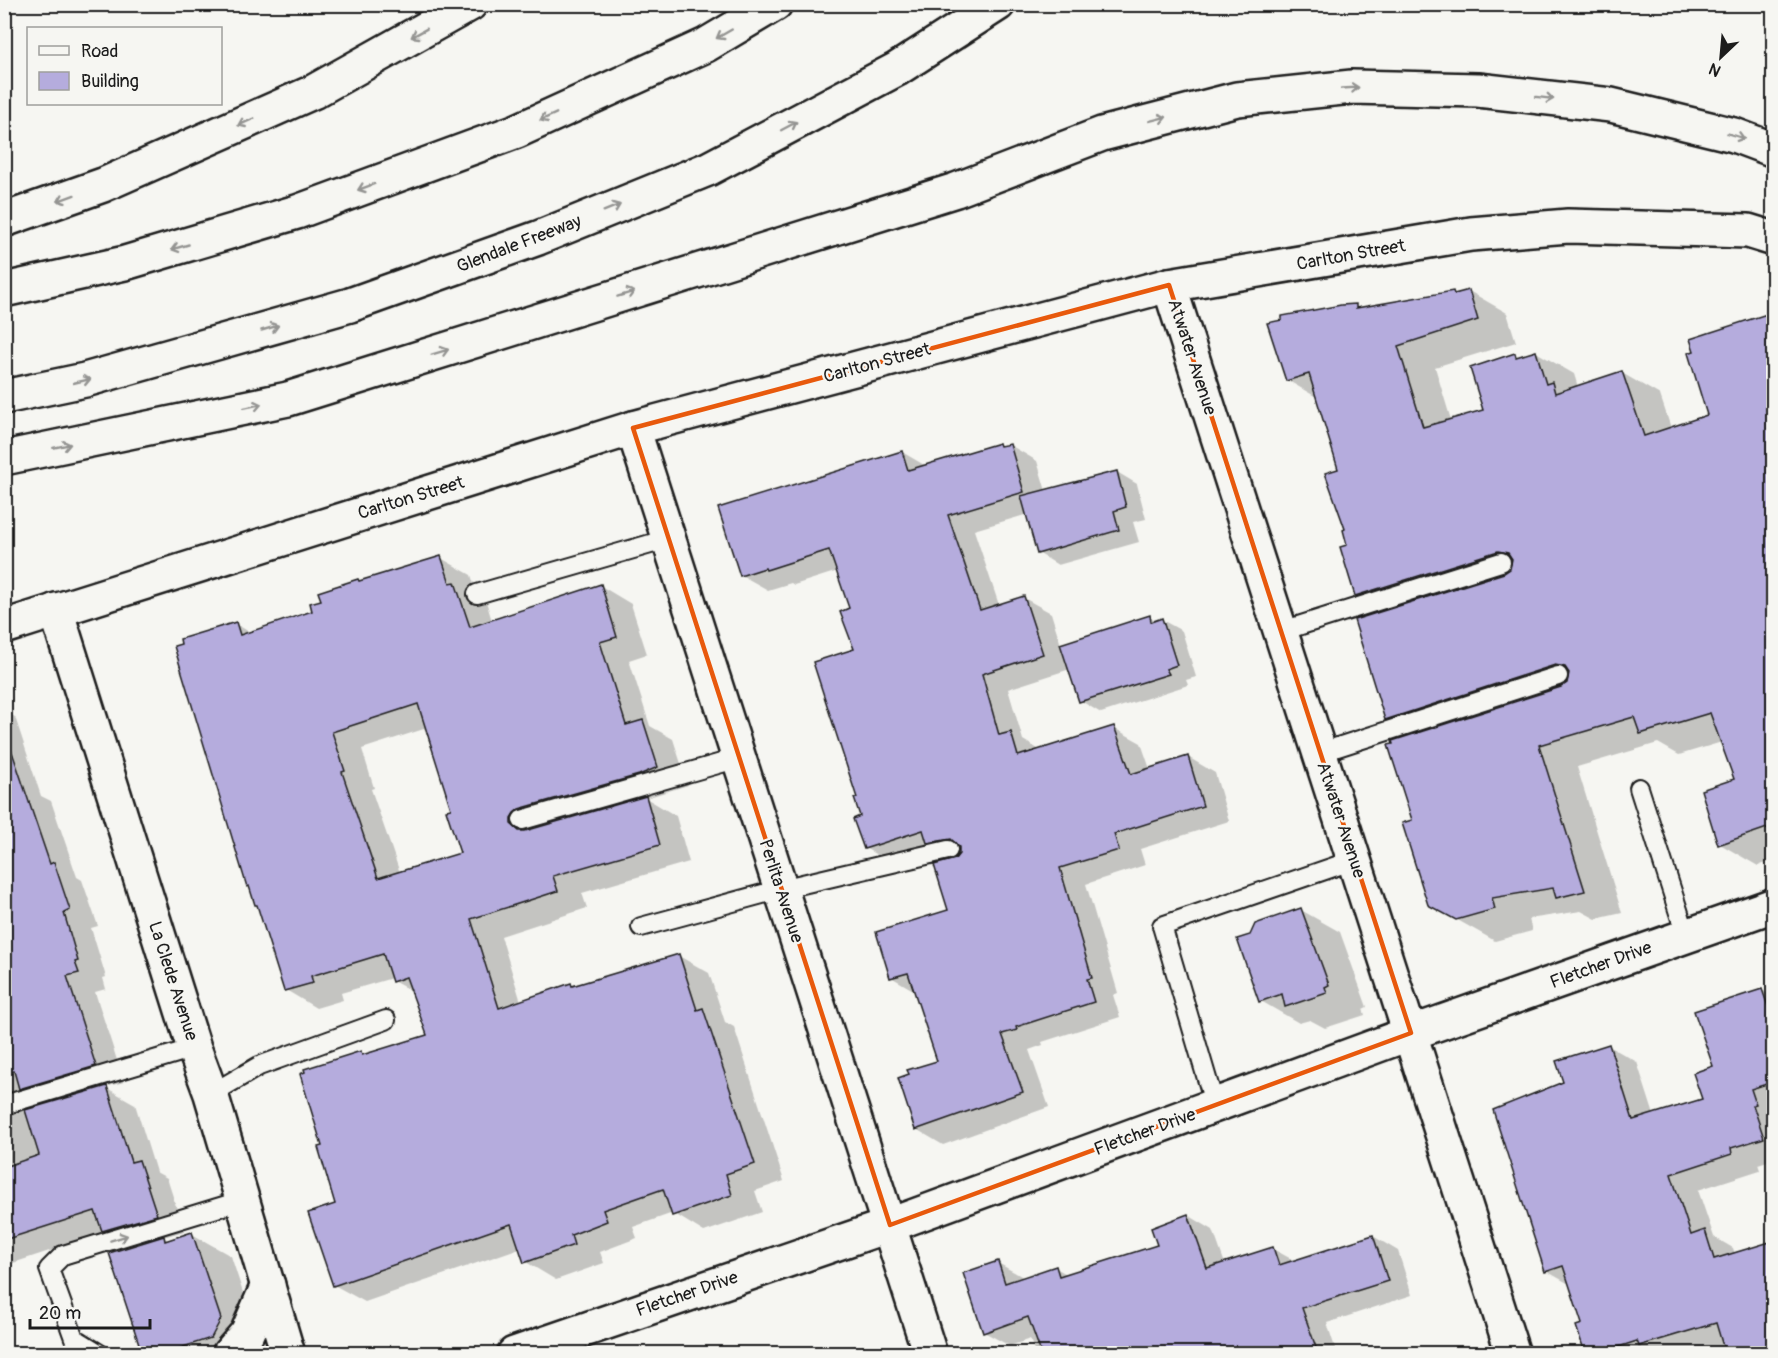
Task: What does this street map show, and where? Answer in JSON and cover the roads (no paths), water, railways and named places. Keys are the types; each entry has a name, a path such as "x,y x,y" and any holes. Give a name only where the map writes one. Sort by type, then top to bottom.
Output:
{"main road":[{"path":"4,220 103,185 313,92 470,4"},
{"path":"4,290 125,263 297,212 517,131 706,45 775,4"},
{"name":"Glendale Freeway","path":"4,397 86,380 351,306 538,238 708,169 897,69 998,4"},
{"path":"4,458 288,399 956,190 1102,134 1237,99 1352,87 1478,90 1611,105 1734,135 1773,150"},
{"name":"Carlton Street","path":"4,627 633,428 1169,285 1471,234 1568,226 1748,231 1773,239"},
{"name":"Atwater Avenue","path":"1169,285 1513,1353"},
{"name":"Perlita Avenue","path":"633,428 930,1353"},
{"name":"La Clede Avenue","path":"56,610 194,1048 211,1094 288,1353"},
{"name":"Fletcher Drive","path":"514,1353 890,1225 1411,1033 1773,905"},
{"path":"229,1353 246,1333 268,1285"}],"lane":[{"path":"477,594 668,539"},
{"path":"1280,632 1501,562"},
{"path":"1319,753 1558,675"},
{"path":"522,820 738,758"},
{"path":"1639,788 1686,935"},
{"path":"641,927 781,890 948,850"},
{"path":"1215,1106 1162,926 1354,860"},
{"path":"211,1094 259,1066 386,1020"},
{"path":"4,1105 194,1048"},
{"path":"100,1353 74,1338 49,1269 63,1255 243,1200"}]}
